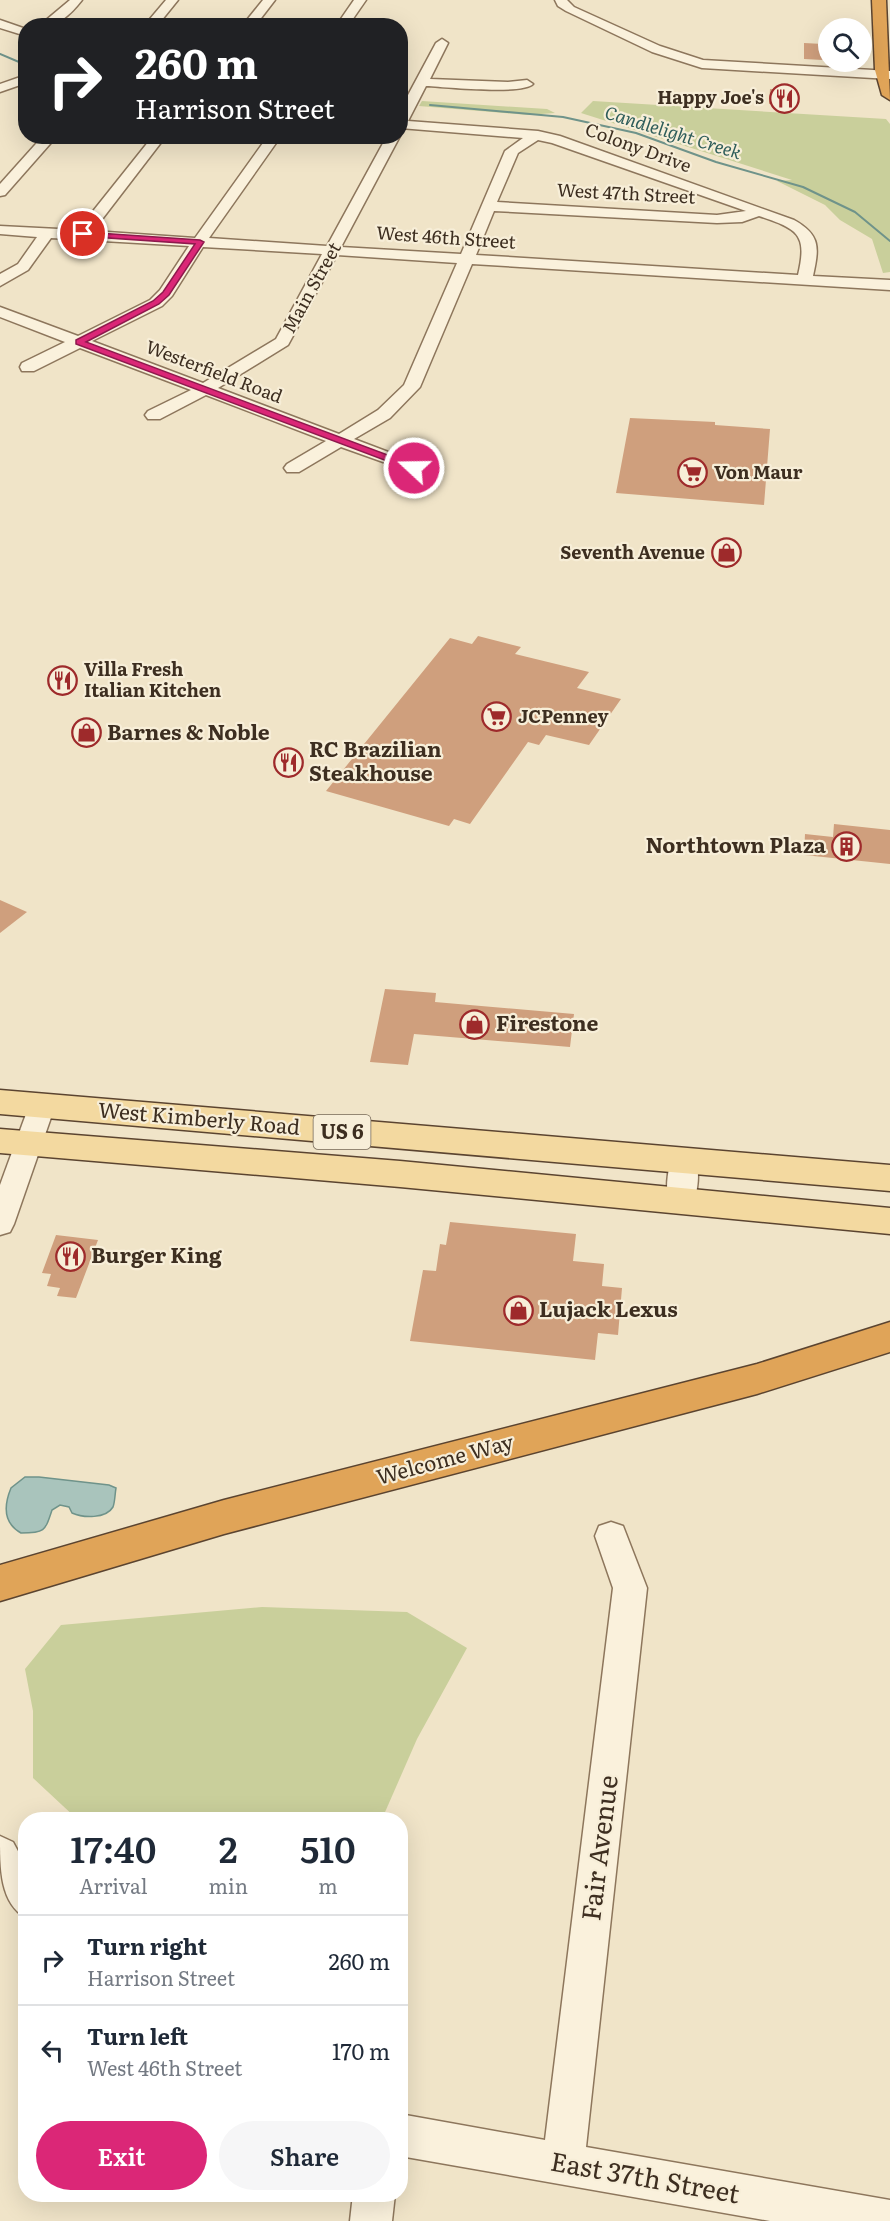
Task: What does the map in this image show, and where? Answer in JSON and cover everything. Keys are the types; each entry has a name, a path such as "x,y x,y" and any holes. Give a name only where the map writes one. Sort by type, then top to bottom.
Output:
{"highway":[{"path":"879,0 890,95"},
{"name":"Welcome Way","path":"0,1583 224,1517 757,1379 890,1337"}],"main road":[{"name":"West Kimberly Road","path":"0,1102 684,1161"},
{"name":"West Kimberly Road","path":"15,1142 681,1201"},
{"name":"US 6","path":"684,1161 890,1178"},
{"name":"US 6","path":"681,1201 890,1221"}],"street":[{"path":"57,18 76,0"},
{"path":"157,18 172,0"},
{"path":"254,18 269,0"},
{"path":"348,18 360,0"},
{"path":"561,0 570,9 654,48 702,64 887,75"},
{"path":"0,24 18,30"},
{"path":"408,109 442,43"},
{"path":"0,88 18,82"},
{"path":"423,82 508,86 527,84"},
{"path":"0,88 18,94"},
{"name":"Colony Drive","path":"408,125 538,135 583,147 798,226 808,238 812,250 804,280"},
{"path":"293,468 384,414 412,387 512,151 538,135"},
{"path":"0,192 44,144"},
{"path":"83,234 154,144"},
{"path":"28,367 156,303 166,293 269,144"},
{"name":"Main Street","path":"154,415 205,389 282,342 390,144"},
{"name":"West 47th Street","path":"489,206 717,219 742,218 759,211"},
{"name":"West 46th Street","path":"0,230 890,285"},
{"path":"0,281 23,267 48,232"},
{"name":"Westerfield Road","path":"0,312 414,468"},
{"path":"0,1224 15,1142 42,1106"},
{"path":"681,1201 684,1161"},
{"name":"Fair Avenue","path":"563,2163 630,1588 610,1536"},
{"path":"0,1855 18,1888"},
{"name":"East 37th Street","path":"408,2136 890,2221"},
{"path":"371,2221 373,2202"}],"green space":[{"path":"422,101 547,109 555,113 528,115 419,106"},
{"path":"593,101 886,119 890,124 890,272 883,273 872,239 840,220 825,205 777,181 792,180 581,113"},
{"path":"262,1607 407,1612 467,1648 417,1739 385,1812 69,1812 33,1778 33,1711 25,1669 61,1625"}],"water":[{"path":"25,1477 109,1485 116,1488 113,1507 105,1514 82,1516 72,1513 69,1507 60,1505 52,1510 43,1529 21,1533 8,1519 6,1507 11,1488"}],"building":[{"path":"804,43 818,44 818,60 804,59"},
{"name":"Happy Joe's","path":"770,89 796,90 795,105 769,104"},
{"name":"Von Maur","path":"630,418 715,422 715,425 770,429 764,505 616,493"},
{"name":"JCPenney","path":"478,636 521,647 515,654 589,672 577,688 621,699 589,745 546,735 539,745 528,742 470,824 454,819 449,826 326,791 450,638 472,644"},
{"name":"Northtown Plaza","path":"834,824 890,830 890,864 804,855 805,834 833,837"},
{"path":"0,900 27,912 0,933"},
{"name":"Firestone","path":"385,989 436,993 435,1002 574,1014 570,1047 414,1034 408,1065 370,1062"},
{"name":"Lujack Lexus","path":"450,1222 576,1234 573,1261 604,1264 602,1286 622,1288 618,1335 598,1333 595,1360 410,1341 423,1270 436,1271 440,1244 446,1245"},
{"name":"Burger King","path":"56,1235 98,1240 76,1298 57,1296 60,1288 47,1286 51,1274 42,1273"}],"waterway":[{"name":"Candlelight Creek","path":"0,54 18,62"},
{"name":"Candlelight Creek","path":"430,105 563,117 636,133 716,162 803,187 855,212 890,241"}],"place":[{"name":"Happy Joe's","path":"785,98"},
{"name":"Von Maur","path":"693,473"},
{"name":"Seventh Avenue","path":"726,553"},
{"name":"Villa Fresh Italian Kitchen","path":"63,680"},
{"name":"JCPenney","path":"497,717"},
{"name":"Barnes & Noble","path":"86,733"},
{"name":"RC Brazilian Steakhouse","path":"288,762"},
{"name":"Northtown Plaza","path":"847,846"},
{"name":"Firestone","path":"475,1024"},
{"name":"Burger King","path":"70,1256"},
{"name":"Lujack Lexus","path":"518,1310"}],"route":[{"path":"83,234 200,242 177,278 156,303 79,342 414,468"}]}
